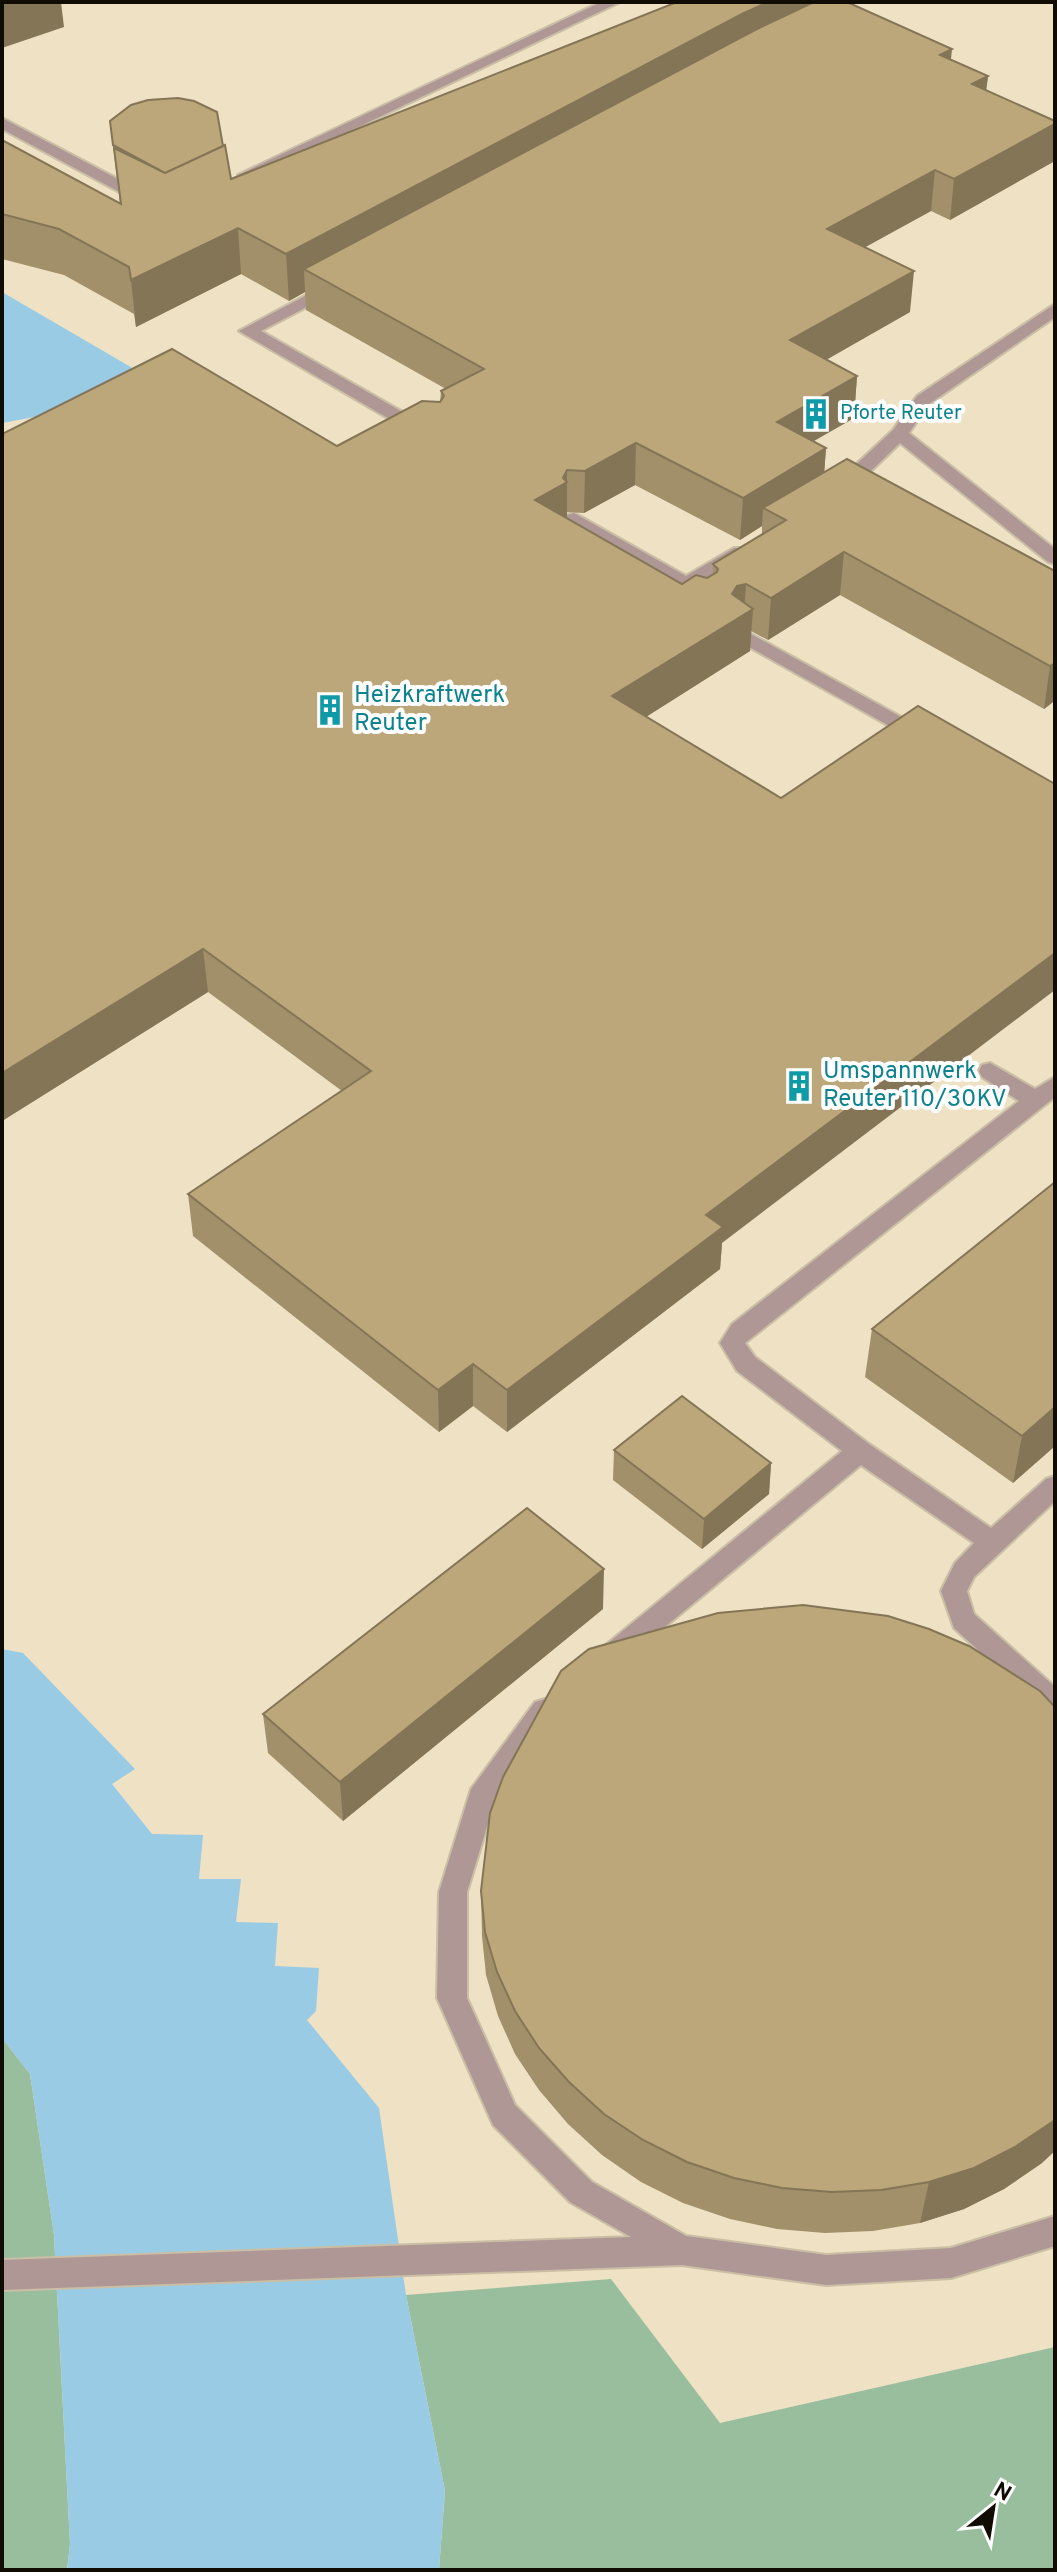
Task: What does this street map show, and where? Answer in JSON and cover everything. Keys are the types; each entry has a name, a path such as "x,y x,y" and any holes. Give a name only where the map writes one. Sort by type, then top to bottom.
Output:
{"street":[{"path":"237,179 613,2"},
{"path":"2,123 155,205"},
{"path":"345,279 248,331 433,438"},
{"path":"825,501 869,465 899,434 923,400 1055,309"},
{"path":"899,434 1055,558"},
{"path":"574,519 686,584 695,608 703,612"},
{"path":"686,584 763,539"},
{"path":"742,635 914,734 944,744"},
{"path":"990,1071 1045,1093"},
{"path":"992,1542 860,1451 746,1364 732,1343 741,1330 1045,1093"},
{"path":"593,1671 860,1451"},
{"path":"1055,1486 964,1570 954,1591 963,1620 1055,1704"},
{"path":"568,1691 544,1711 485,1789 453,1892 452,1998 504,2115 581,2192 682,2250"},
{"path":"6,2275 682,2250 826,2270 951,2263 1055,2231"}],"green space":[{"path":"2,2038 30,2074 54,2235 70,2544 67,2570 2,2570"},
{"path":"611,2279 720,2423 1055,2347 1055,2570 439,2570 445,2491 406,2295"}],"water":[{"path":"2,292 141,373 62,412 2,423"},
{"path":"2,1649 23,1653 135,1769 112,1784 152,1834 203,1835 199,1879 241,1879 236,1922 278,1923 275,1966 319,1968 316,2011 307,2020 379,2108 406,2295 445,2491 439,2570 67,2570 70,2544 54,2235 30,2074 2,2038"}],"building":[{"path":"677,2 768,2 286,254 238,228 131,280 129,267 59,229 2,214 2,140 121,204 114,148 165,173 225,145 231,179"},
{"path":"814,2 847,2 952,49 940,55 988,76 972,84 1055,121 1055,124 954,179 935,170 827,229 914,271 790,340 857,376 777,422 826,448 743,498 636,443 585,471 567,470 563,478 567,482 535,500 682,584 696,575 707,578 717,572 713,564 786,520 763,508 847,459 1055,571 1055,663 1050,666 844,552 771,598 746,584 737,586 732,594 753,609 612,696 781,798 918,706 1055,784 1055,953 706,1215 723,1227 507,1390 473,1364 438,1390 188,1194 371,1071 203,949 2,1073 2,434 172,349 337,446 422,401 440,402 444,396 441,391 484,369 304,269 755,30"},
{"path":"178,98 194,101 217,112 223,146 165,173 113,145 110,121 131,105 148,100"},
{"path":"1055,1182 1055,1407 1022,1436 872,1329"},
{"path":"682,1396 771,1463 704,1519 614,1450"},
{"path":"527,1508 604,1569 340,1782 263,1714"},
{"path":"803,1605 888,1616 929,1629 969,1646 1040,1691 1055,1707 1055,2120 1015,2147 974,2168 929,2182 881,2190 832,2192 782,2188 734,2178 687,2162 643,2140 604,2114 569,2082 539,2048 515,2011 497,1972 485,1932 481,1891 490,1813 503,1777 561,1671 589,1649 718,1613"}],"place":[{"name":"Pforte Reuter","path":"816,414"},
{"name":"Heizkraftwerk Reuter","path":"330,710"},
{"name":"Umspannwerk Reuter 110/30KV","path":"799,1086"}]}
